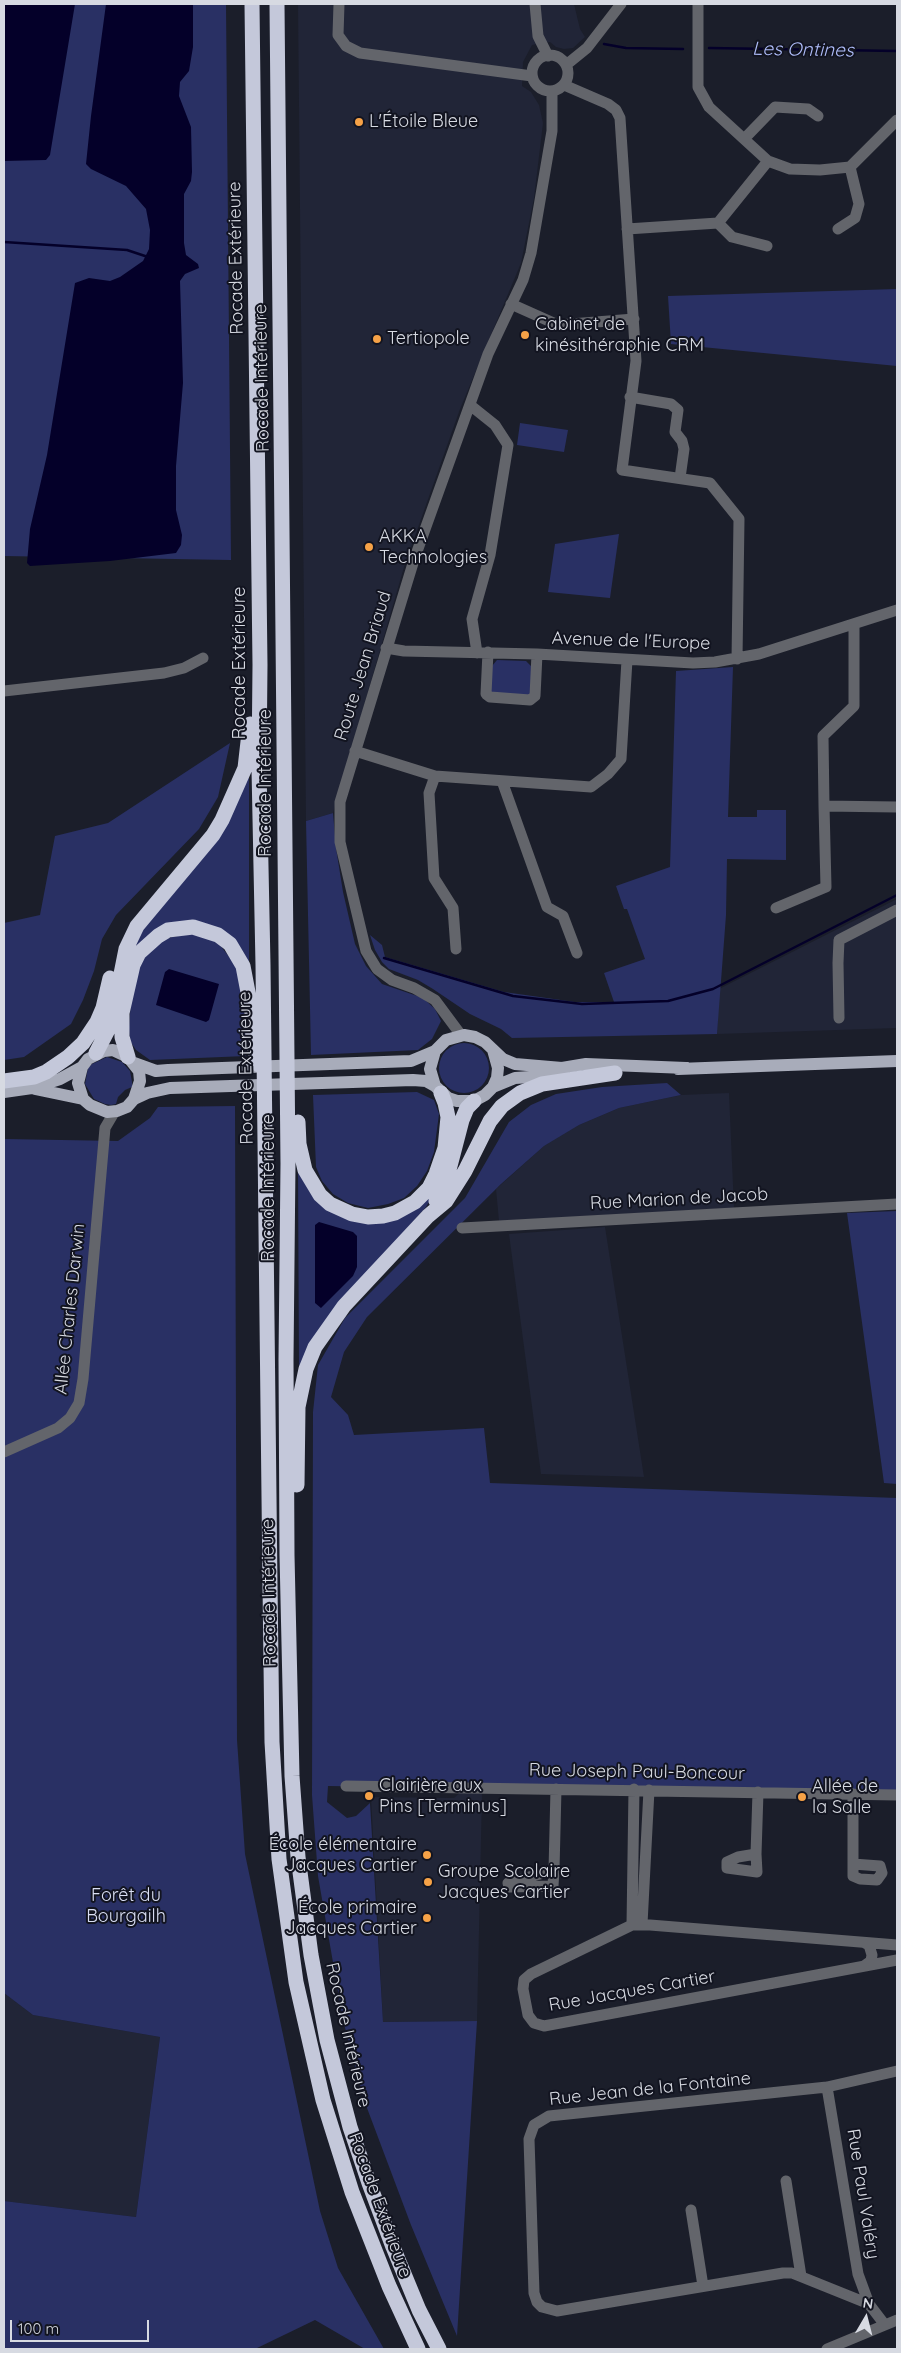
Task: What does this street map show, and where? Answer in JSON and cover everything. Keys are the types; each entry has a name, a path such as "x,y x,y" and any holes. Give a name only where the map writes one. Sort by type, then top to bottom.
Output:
{"highway":[{"name":"Rocade Extérieure","path":"252,4 260,665 259,769 272,1742 279,1859 296,1982 323,2100 352,2192 389,2286 418,2349"},
{"name":"Rocade Intérieure","path":"277,4 286,966 287,1555 292,1776 298,1857 311,1955 327,2040 350,2127 392,2247 419,2310 439,2349"},
{"path":"96,1053 111,1024 126,949 137,926 213,835 238,786 244,768 248,745 252,678 260,665"},
{"path":"4,1081 34,1077 46,1072 68,1057 83,1043 97,1022 103,1008 119,947 145,909 161,896"},
{"path":"131,1060 122,1037 122,1013 133,964 144,948 158,936 168,930 193,927 218,935 230,944 243,966 250,996 253,1044 264,1088"},
{"path":"286,966 301,1156 312,1184 330,1204 352,1214 368,1217 395,1213 415,1202 432,1181 445,1148 448,1117 446,1103 438,1089"},
{"path":"287,1555 296,1538 298,1407 306,1369 315,1348 344,1306 428,1216 446,1201 456,1188 490,1121 502,1106 520,1093 542,1084 616,1073"},
{"path":"428,1216 445,1184 462,1120 474,1101"}],"main road":[{"path":"4,1092 32,1088 60,1079 82,1067 96,1053 113,1050 156,1071 411,1061 435,1051 446,1040 461,1035 475,1037 485,1042 503,1059 515,1064 562,1068 586,1064 686,1068"},
{"path":"492,1050 498,1068 493,1087"},
{"path":"435,1051 430,1069 438,1089"},
{"path":"32,1088 83,1099 98,1110 115,1111 127,1107 134,1099 140,1081 131,1060"},
{"path":"134,1099 157,1089 413,1080 426,1082 457,1101 474,1101 485,1096 493,1087 515,1078 686,1068 897,1061"},
{"path":"82,1067 78,1083 83,1099"}],"street":[{"path":"339,4 338,35 346,46 360,53 532,76"},
{"path":"534,4 538,36 548,56"},
{"path":"566,65 588,48 620,4"},
{"path":"698,4 698,87 709,107 768,161 790,169 820,170 850,167 897,120"},
{"path":"548,56 557,57 566,65 568,74 564,85 552,91 538,87 532,76 534,66 539,59 548,56"},
{"path":"564,85 608,104 616,110 620,118 636,361 622,470 710,482 739,519 737,659"},
{"name":"Route Jean Briaud","path":"461,1035 447,1018 442,1008 427,994 392,980 377,969 366,951 340,842 340,802 414,560 488,354 523,280 534,245 552,131 552,91"},
{"path":"745,138 775,107 808,109 818,116"},
{"path":"718,224 768,161"},
{"path":"838,229 855,218 858,204 850,167"},
{"path":"627,229 718,224 732,237 767,246"},
{"path":"512,304 558,325 634,319"},
{"path":"630,397 671,404 678,410 675,432 682,442 684,449 680,478"},
{"path":"470,405 496,425 508,444 490,554 472,619 482,653 486,694 490,697 530,700 534,696 537,654"},
{"name":"Avenue de l'Europe","path":"386,648 404,651 537,654 693,663 737,659 897,610"},
{"path":"776,908 826,887 823,736 854,706 854,624"},
{"path":"4,691 164,673 184,668 203,658"},
{"path":"355,751 435,776 591,787 608,774 620,759 627,660"},
{"path":"435,776 429,793 434,878 454,908 456,949"},
{"path":"502,781 546,907 563,916 577,953"},
{"path":"824,806 897,807"},
{"path":"839,1018 839,940 897,910"},
{"path":"446,1040 447,1018"},
{"name":"Allée Charles Darwin","path":"98,1110 105,1128"},
{"name":"Allée Charles Darwin","path":"4,1452 58,1428 70,1418 78,1403 83,1380 105,1128 115,1111"},
{"name":"Rue Marion de Jacob","path":"462,1228 897,1204"},
{"name":"Rue Joseph Paul-Boncour","path":"346,1786 634,1789 897,1795"},
{"path":"554,1870 556,1789"},
{"path":"634,1789 637,1925"},
{"path":"637,1925 649,1790"},
{"path":"756,1854 758,1792"},
{"path":"853,1794 853,1864"},
{"path":"637,1925 897,1945"},
{"name":"Rue Jacques Cartier","path":"637,1925 531,1974 524,1980 523,1990 528,2015 534,2023 544,2026 897,1960"},
{"path":"864,1966 871,1960 872,1955 870,1945 865,1943"},
{"name":"Rue Jean de la Fontaine","path":"869,2304 801,2276 783,2273 565,2310 549,2310 542,2307 537,2302 534,2293 530,2130 542,2119 549,2116 828,2088 897,2071"},
{"name":"Rue Paul Valéry","path":"828,2088 858,2274 869,2304"},
{"path":"786,2181 801,2276"},
{"path":"691,2210 703,2286"},
{"path":"869,2304 885,2325"},
{"path":"827,2349 897,2320"}],"shaded area":[{"path":"4,4 75,4 50,155 46,160 4,161"},
{"path":"106,4 193,4 193,47 189,71 180,82 179,96 191,127 192,172 191,181 184,194 184,243 186,255 198,264 199,268 185,274 180,281 183,383 176,466 176,510 182,535 181,545 176,553 110,561 30,566 27,563 30,529 47,455 75,283 89,278 110,281 120,277 143,261 149,249 150,230 146,209 126,186 91,169 86,164"},
{"path":"298,4 574,4 580,29 585,37 573,48 564,49 556,47 550,42 532,45 523,62 522,86 531,92 539,105 543,123 534,198 521,263 460,409 404,567 333,813 306,821"},
{"path":"897,899 897,1028 717,1034 719,989"},
{"path":"169,969 219,984 209,1020 206,1022 156,1005 165,972"},
{"path":"729,1093 734,1208 499,1221 496,1189 544,1146 579,1125 619,1108 681,1095"},
{"path":"319,1222 353,1232 357,1236 357,1267 353,1276 321,1308 315,1303 315,1225"},
{"path":"605,1227 644,1477 541,1474 509,1234"},
{"name":"Groupe Scolaire Jacques Cartier","path":"462,1791 482,1794 477,2021 383,2022 371,1797 454,1798"},
{"path":"4,1993 33,2015 160,2037 136,2217 4,2201"}],"green space":[{"path":"4,4 226,4 231,560 4,556"},
{"path":"897,289 897,366 671,344 668,296"},
{"path":"520,423 568,430 564,452 517,445"},
{"path":"619,534 610,598 548,592 555,544"},
{"path":"497,660 526,661 531,666 531,694 528,696 492,693 490,691 492,666"},
{"path":"733,667 728,817 757,817 757,810 786,810 786,860 727,859 726,915 717,1034 512,1038 501,1029 470,1014 418,980 389,969 382,962 375,950 370,935 382,945 385,957 504,992 575,1002 614,1002 604,973 645,959 627,909 624,909 616,886 670,867 676,671"},
{"path":"230,743 218,797 199,829 116,915 102,939 94,971 71,1024 24,1057 4,1060 4,923 40,915 55,836 108,823"},
{"path":"249,771 249,964 196,922 129,953 135,939"},
{"path":"333,813 343,892 355,944 366,966 382,984 423,998 435,1009 441,1021 432,1039 418,1050 311,1055 306,821"},
{"path":"193,933 208,937 220,945 237,967 244,1004 246,1056 150,1060 136,1050 130,1041 132,986 140,964 150,949 163,939"},
{"path":"464,1043 473,1045 484,1054 489,1068 487,1077 478,1088 464,1093 455,1091 444,1082 439,1068 441,1059 450,1048"},
{"path":"107,1057 122,1062 130,1071 132,1082 132,1087 125,1090 118,1097 116,1104 111,1105 94,1099 85,1084 88,1068"},
{"path":"667,1083 681,1095 619,1108 579,1125 544,1146 501,1184 367,1317 344,1352 331,1397 348,1415 354,1435 484,1428 490,1483 897,1498 897,1795 328,1786 327,1802 347,1818 356,1816 370,1803 383,2022 477,2021 457,2336 411,2225 364,2100 343,2020 318,1876 312,1795 313,1412 318,1365 345,1318 465,1198 509,1122 531,1105 556,1094 602,1087"},
{"path":"417,1092 434,1100 439,1114 434,1152 427,1171 417,1186 404,1198 368,1208 348,1203 333,1194 322,1181 316,1167 313,1095"},
{"name":"Forêt du Bourgailh","path":"235,1106 237,1740 245,1854 320,2211 338,2268 384,2349 365,2349 315,2320 255,2349 4,2349 4,2201 136,2217 160,2037 33,2015 4,1993 4,1139 118,1141 150,1118 158,1107"},
{"path":"298,1168 305,1183 373,1223 443,1179 426,1207 401,1235 299,1368"},
{"path":"897,1211 897,1484 884,1483 847,1213"}],"waterway":[{"name":"Les Ontines","path":"604,44 626,48 683,49"},
{"name":"Les Ontines","path":"709,48 897,51"},
{"path":"4,242 127,250 148,257"},
{"path":"384,958 513,996 582,1004 668,1001 713,989 897,895"}],"place":[{"name":"L'Étoile Bleue","path":"359,122"},
{"name":"Cabinet de kinésithéraphie CRM","path":"525,335"},
{"name":"Tertiopole","path":"377,339"},
{"name":"AKKA Technologies","path":"369,547"},
{"name":"Clairière aux Pins [Terminus]","path":"369,1796"},
{"name":"Allée de la Salle","path":"802,1797"},
{"name":"École élémentaire Jacques Cartier","path":"427,1855"},
{"name":"Groupe Scolaire Jacques Cartier","path":"428,1882"},
{"name":"École primaire Jacques Cartier","path":"427,1918"}]}
